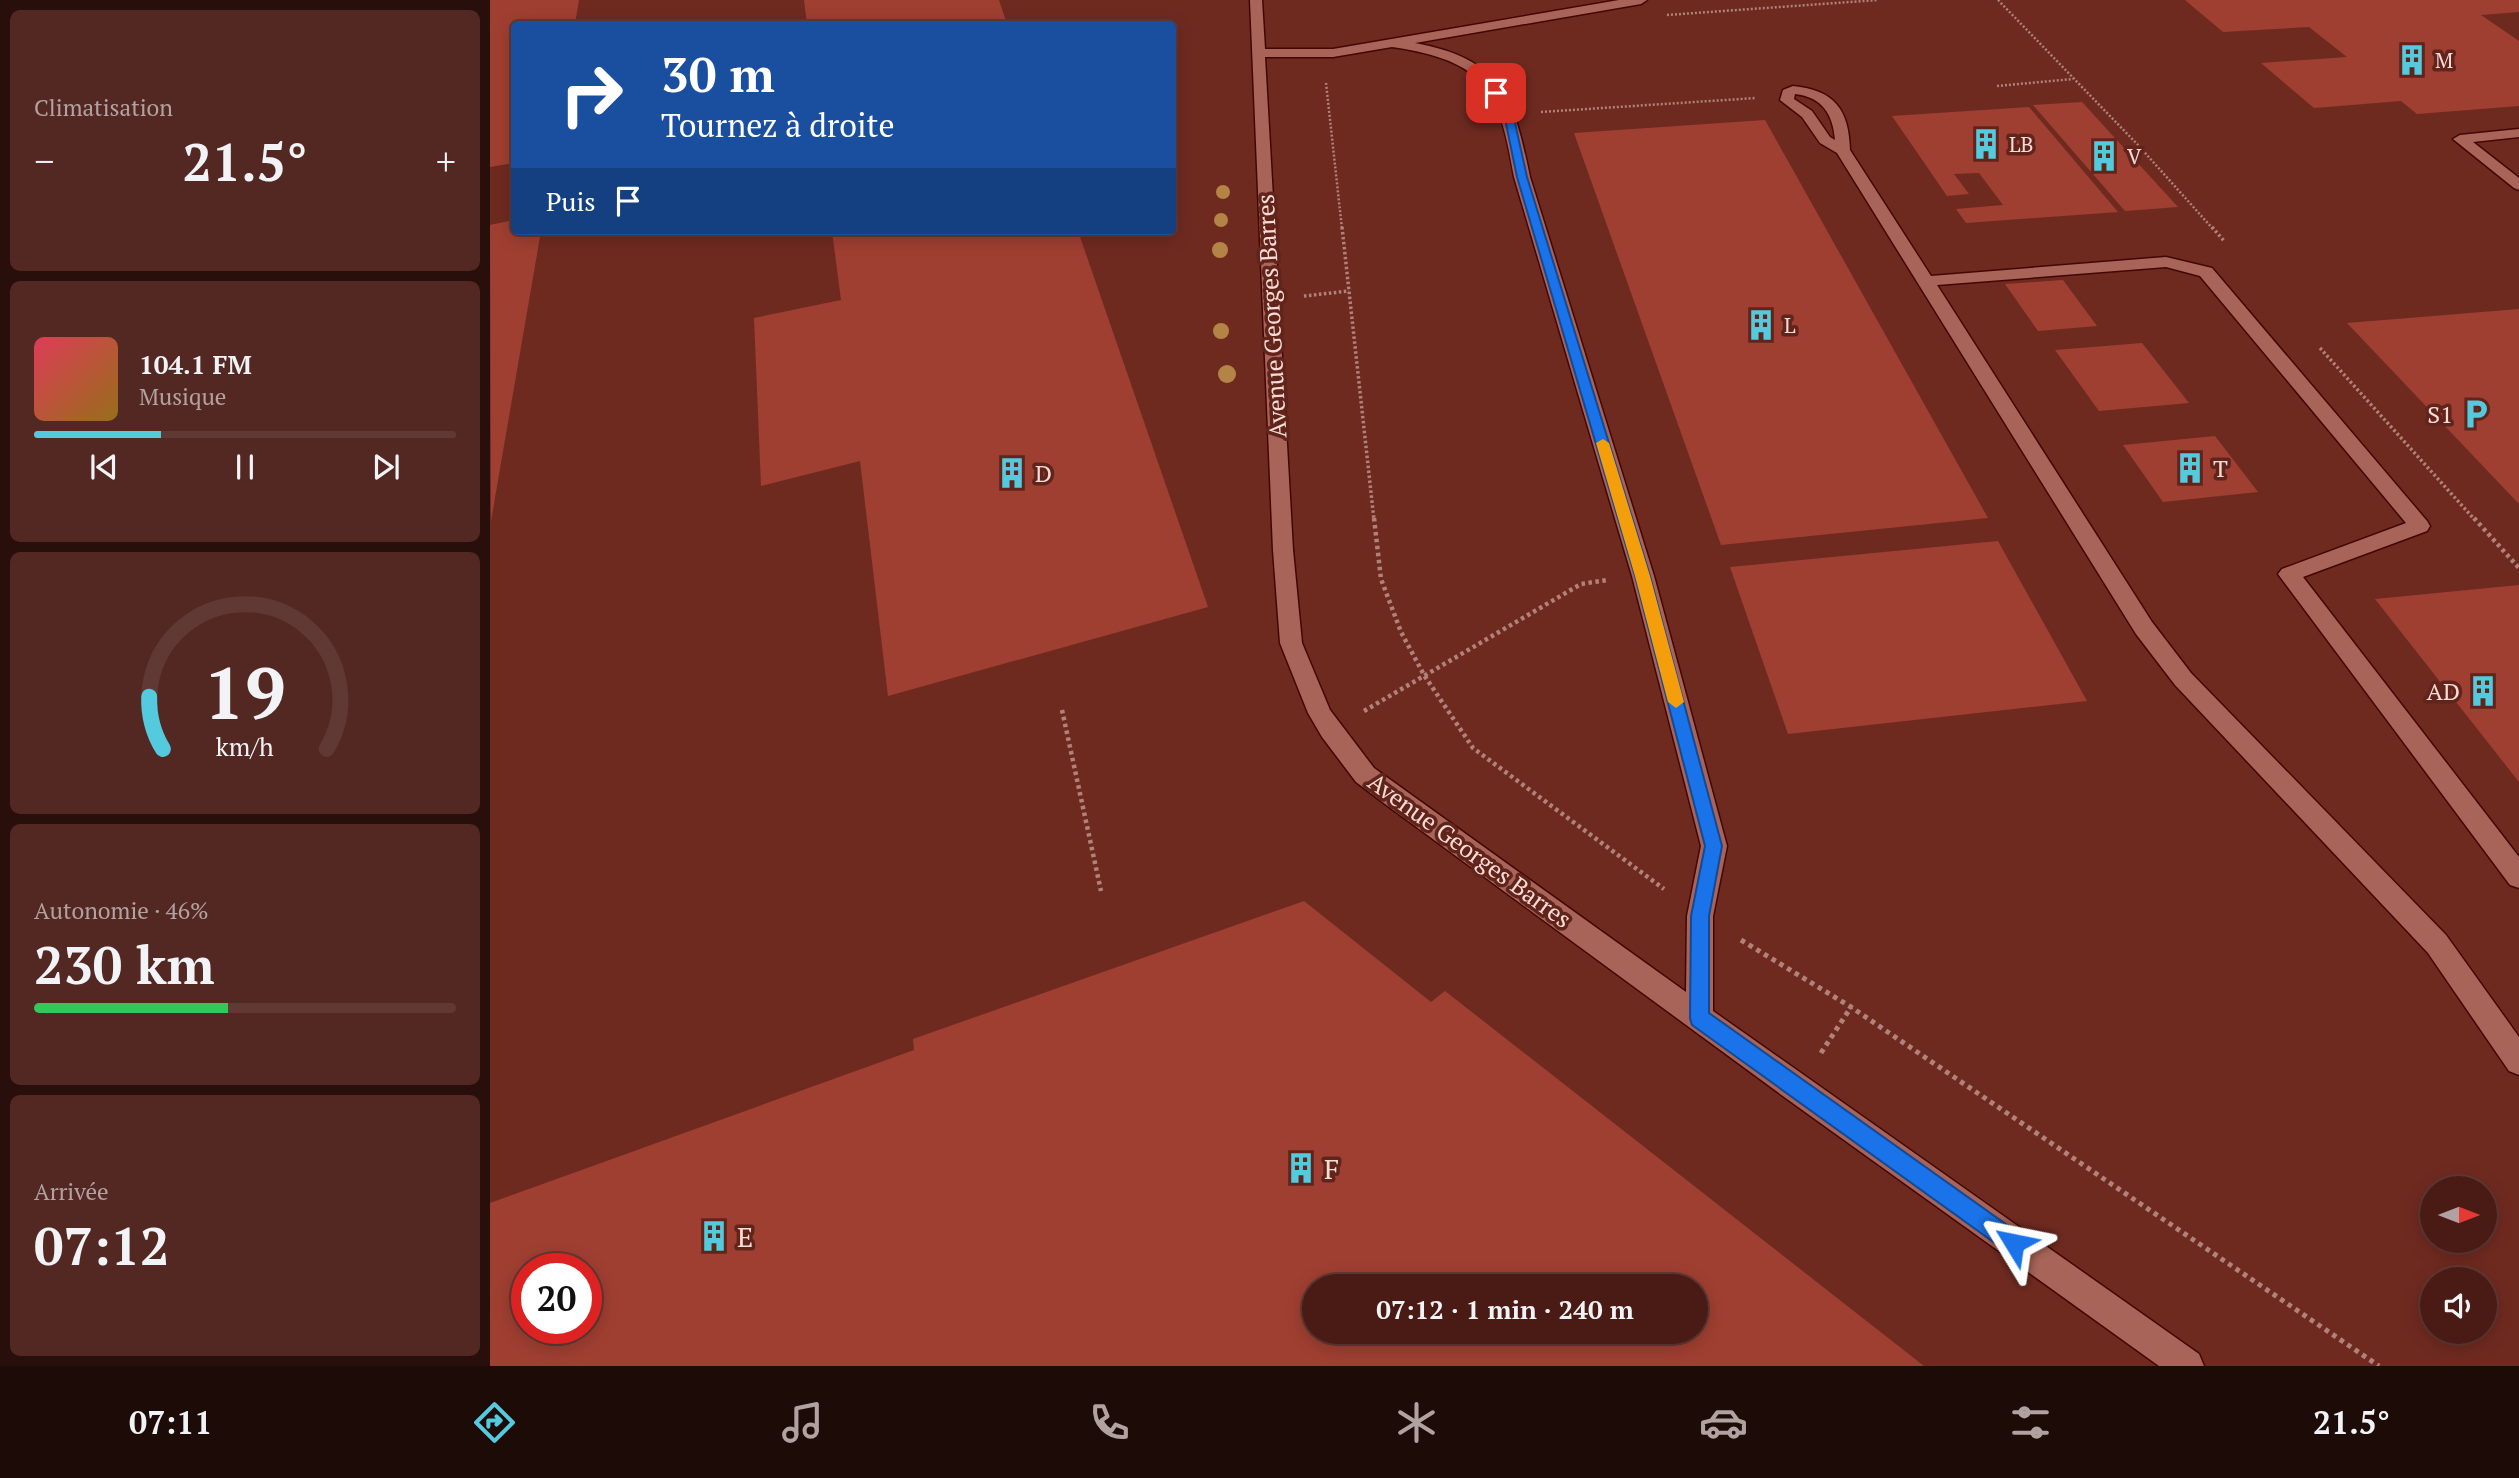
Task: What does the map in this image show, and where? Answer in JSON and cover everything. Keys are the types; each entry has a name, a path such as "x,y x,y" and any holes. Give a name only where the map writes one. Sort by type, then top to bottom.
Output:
{"lane":[{"name":"Avenue Georges Barres","path":"1255,0 1283,550 1291,643 1320,713 1330,730 1365,775 1797,1089 2187,1366"},
{"path":"1257,53 1333,53 1642,0"},
{"path":"1386,42 1440,50 1483,72 1508,114 1522,177 1643,576 1714,846 1700,916 1699,1018"},
{"path":"1843,150 1843,132 1833,107 1820,94 1793,90 1788,93 1787,100 1807,114 1825,140 1843,150 2144,628 2183,679 2437,944 2519,1061"},
{"path":"2519,134 2460,139 2519,185"},
{"path":"1925,281 2166,262 2206,272 2420,526 2289,574 2519,877"}],"path":[{"path":"1657,16 1878,0"},
{"path":"1997,86 2074,79"},
{"path":"1508,114 1763,98 1788,93"},
{"path":"1330,730 1581,584 1643,576"},
{"path":"1062,710 1101,891"},
{"path":"1797,1089 1851,1007"}],"shaded area":[{"path":"490,0 2519,0 2519,1366 490,1366"}],"building":[{"path":"490,0 579,0 576,21 511,21 511,164 490,167"},
{"path":"804,0 999,0 1006,21 807,21"},
{"name":"M","path":"2185,0 2519,0 2519,12 2481,15 2519,41 2519,106 2417,114 2401,101 2314,108 2261,63 2347,57 2309,27 2223,32"},
{"name":"V","path":"2082,102 2178,207 2125,211 2033,105"},
{"name":"LB","path":"2029,107 2118,212 1966,223 1956,209 2003,205 1979,173 1954,174 1969,194 1947,196 1892,116"},
{"name":"L","path":"1765,120 1988,518 1721,545 1574,133"},
{"path":"511,221 511,235 540,235 491,521 490,225"},
{"name":"D","path":"833,235 1079,235 1208,607 888,696 860,461 761,486 754,318 841,300"},
{"path":"2063,280 2097,326 2038,331 2005,284"},
{"name":"S1","path":"2519,309 2519,504 2347,323"},
{"name":"T","path":"2142,343 2189,403 2099,411 2055,350"},
{"name":"T","path":"2215,436 2258,492 2163,502 2123,445"},
{"path":"1998,541 2087,701 1788,734 1730,567"},
{"name":"AD","path":"2519,585 2519,782 2375,599"},
{"name":"F","path":"1304,901 1431,1002 1445,991 1924,1366 490,1366 490,1203 914,1050 913,1039"}],"slow traffic":[{"path":"1603,443 1643,576 1676,702"}],"place":[{"name":"M","path":"2412,60"},
{"name":"LB","path":"1986,144"},
{"name":"V","path":"2104,156"},
{"name":"L","path":"1761,325"},
{"name":"S1","path":"2476,414"},
{"name":"T","path":"2190,468"},
{"name":"D","path":"1012,473"},
{"name":"AD","path":"2483,691"},
{"name":"F","path":"1301,1168"},
{"name":"E","path":"714,1236"}],"route":[{"path":"1496,93 1508,114 1522,177 1643,576 1714,846 1700,916 1699,1018 2014,1243"}]}
